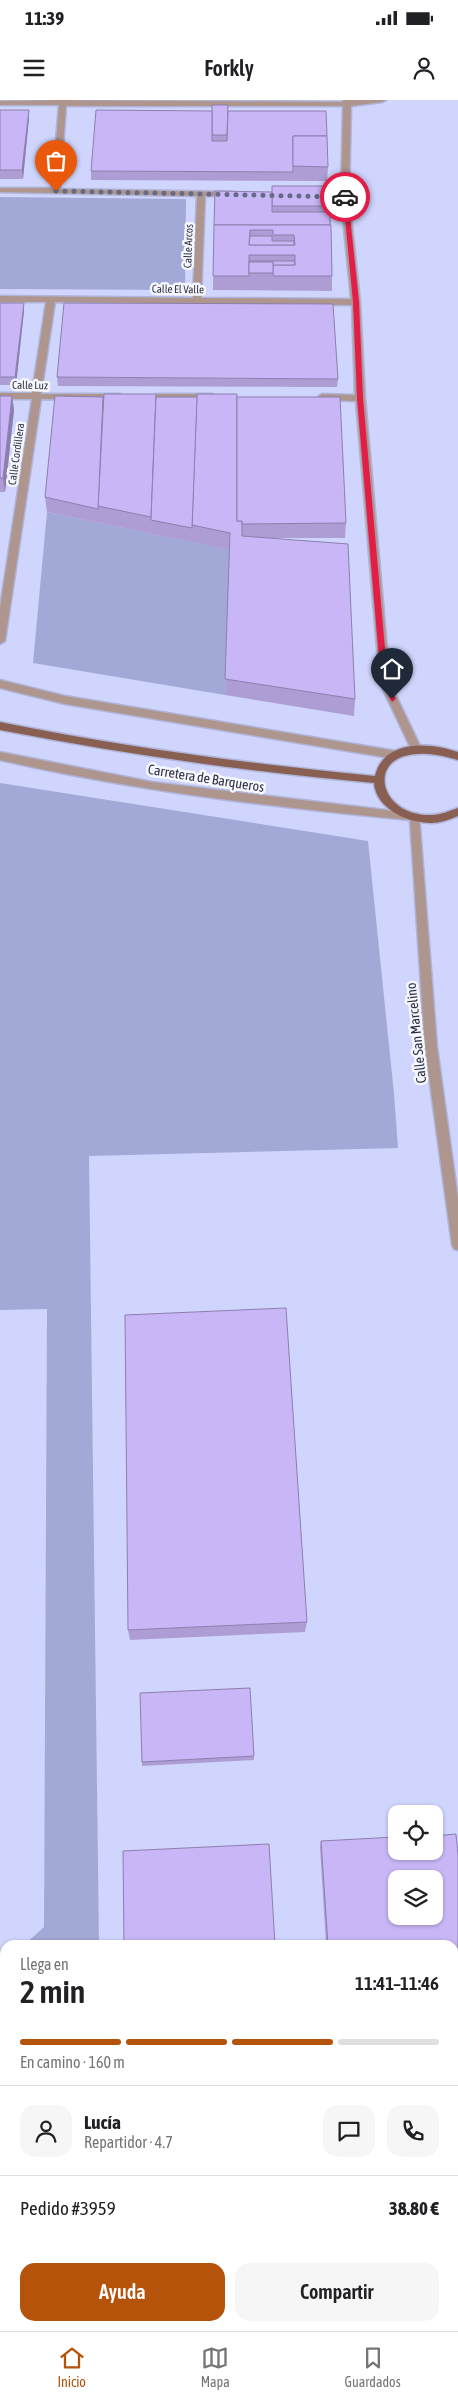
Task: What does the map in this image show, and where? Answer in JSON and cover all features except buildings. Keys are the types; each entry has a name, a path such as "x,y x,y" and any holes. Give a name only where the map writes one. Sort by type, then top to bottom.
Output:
{"main road":[{"name":"Carretera de Barqueros","path":"0,726 72,741 244,766 379,780"},
{"path":"458,756 430,748 416,748 396,755 387,761 381,771 379,780 381,791 387,801 413,816 438,818 458,812"}],"street":[{"path":"0,103 348,102 382,100"},
{"path":"56,191 63,102"},
{"path":"348,102 345,196 356,302 360,398 384,683 416,748"},
{"path":"0,190 240,194"},
{"name":"Calle Arcos","path":"196,300 201,194"},
{"path":"307,195 345,196"},
{"name":"Calle El Valle","path":"0,299 356,302"},
{"name":"Calle Cordillera","path":"0,641 51,299"},
{"name":"Calle Luz","path":"0,396 222,397"},
{"path":"311,397 360,398"},
{"path":"0,684 65,700 396,755"},
{"name":"Carretera de Barqueros","path":"0,756 58,771 266,802 413,816"},
{"name":"Calle San Marcelino","path":"413,816 431,1047 458,1246"}],"shaded area":[{"path":"0,197 186,199 185,290 0,289"},
{"path":"47,512 230,550 225,695 33,663"},
{"path":"0,783 368,841 398,1148 89,1156 99,1940 30,1940 44,1927 47,1309 0,1310"}],"way so far":[{"path":"56,191 345,197"}],"route":[{"path":"345,197 356,302 360,398 384,683 392,699"}]}
